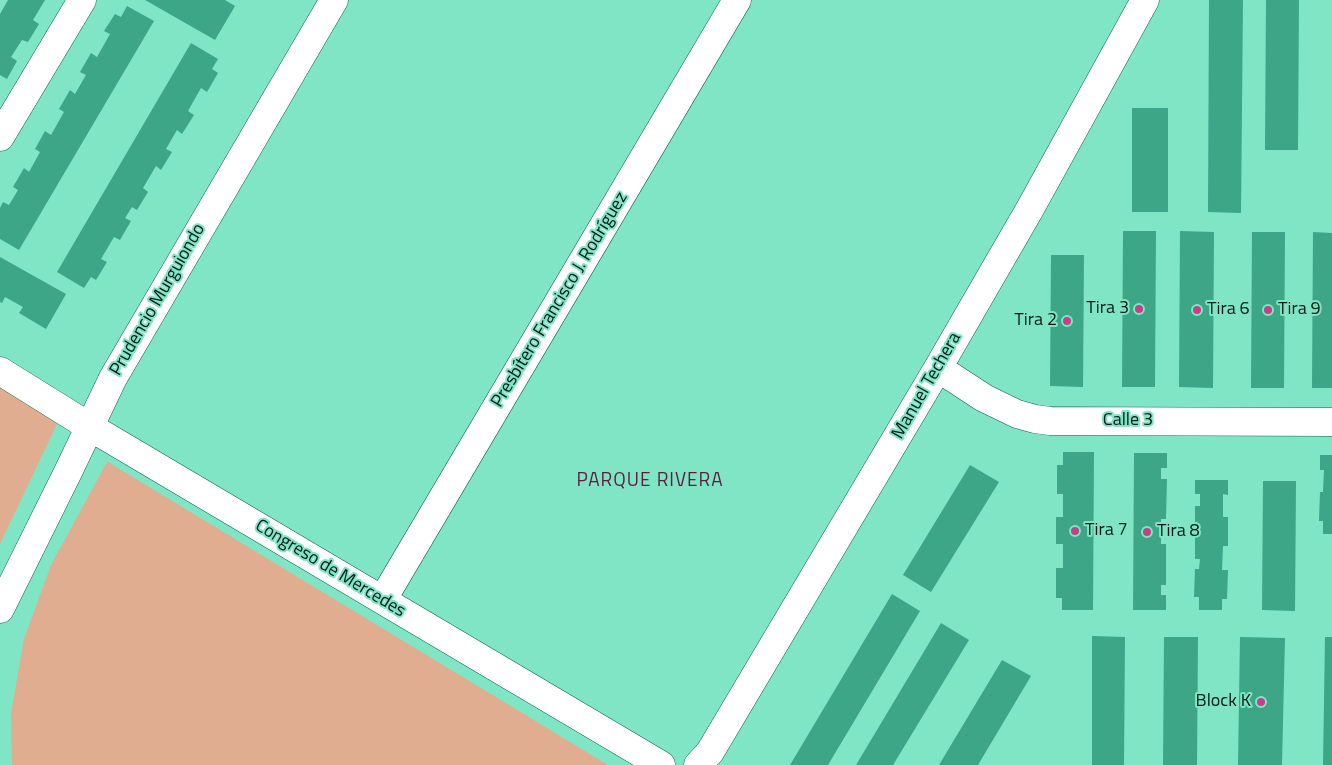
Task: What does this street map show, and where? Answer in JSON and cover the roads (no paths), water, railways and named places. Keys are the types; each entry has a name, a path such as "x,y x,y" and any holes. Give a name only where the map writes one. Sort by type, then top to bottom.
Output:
{"street":[{"path":"0,137 82,0"},
{"name":"Prudencio Murguiondo","path":"0,609 113,378 334,0"},
{"name":"Presbítero Francisco J. Rodríguez","path":"382,600 737,0"},
{"name":"Manuel Techera","path":"698,765 715,743 938,368 1035,199 1145,0"},
{"name":"Calle 3","path":"938,368 984,398 1017,414 1035,419 1070,421 1332,422"},
{"name":"Congreso de Mercedes","path":"0,371 90,427 661,765"}],"place":[{"name":"Tira 3","path":"1139,309"},
{"name":"Tira 6","path":"1197,310"},
{"name":"Tira 9","path":"1268,310"},
{"name":"Tira 2","path":"1067,321"},
{"name":"Tira 7","path":"1075,531"},
{"name":"Tira 8","path":"1147,532"},
{"name":"Block K","path":"1261,702"}],"district":[{"name":"PARQUE RIVERA","path":"650,481"}]}
